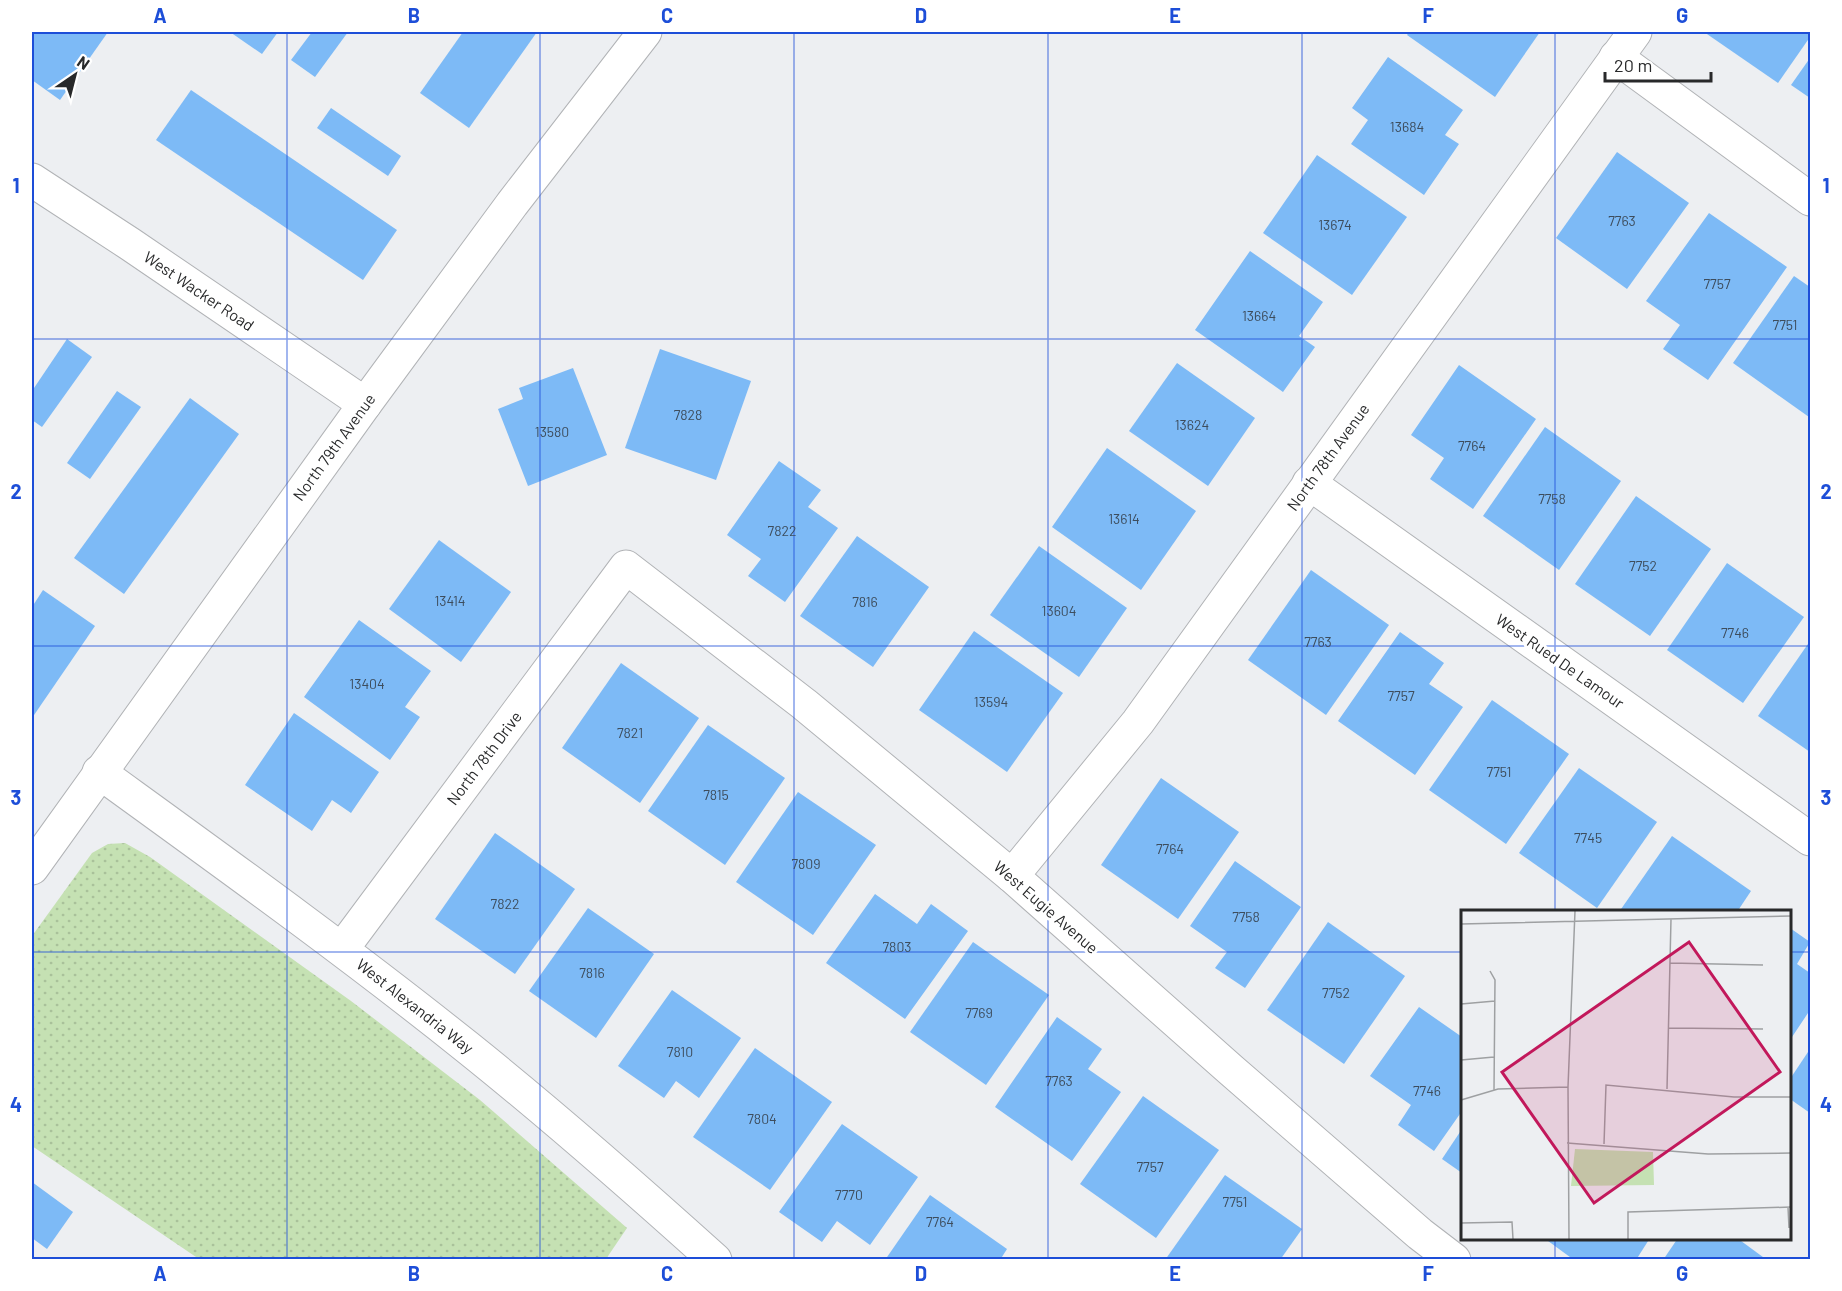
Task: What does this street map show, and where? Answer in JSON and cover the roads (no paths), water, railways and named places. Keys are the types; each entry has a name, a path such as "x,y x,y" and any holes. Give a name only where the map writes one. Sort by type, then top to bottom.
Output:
{"street":[{"name":"North 79th Avenue","path":"32,868 365,404 512,204 645,32"},
{"name":"North 78th Avenue","path":"1012,876 1138,723 1635,32"},
{"path":"1616,57 1810,198"},
{"name":"West Wacker Road","path":"32,180 365,404"},
{"name":"West Rued De Lamour","path":"1310,483 1810,838"},
{"name":"West Eugie Avenue","path":"626,567 804,704 1012,876 1410,1226 1454,1260"},
{"name":"North 78th Drive","path":"342,950 626,567"},
{"name":"West Alexandria Way","path":"99,772 342,950 485,1062 583,1143 715,1260"}]}
